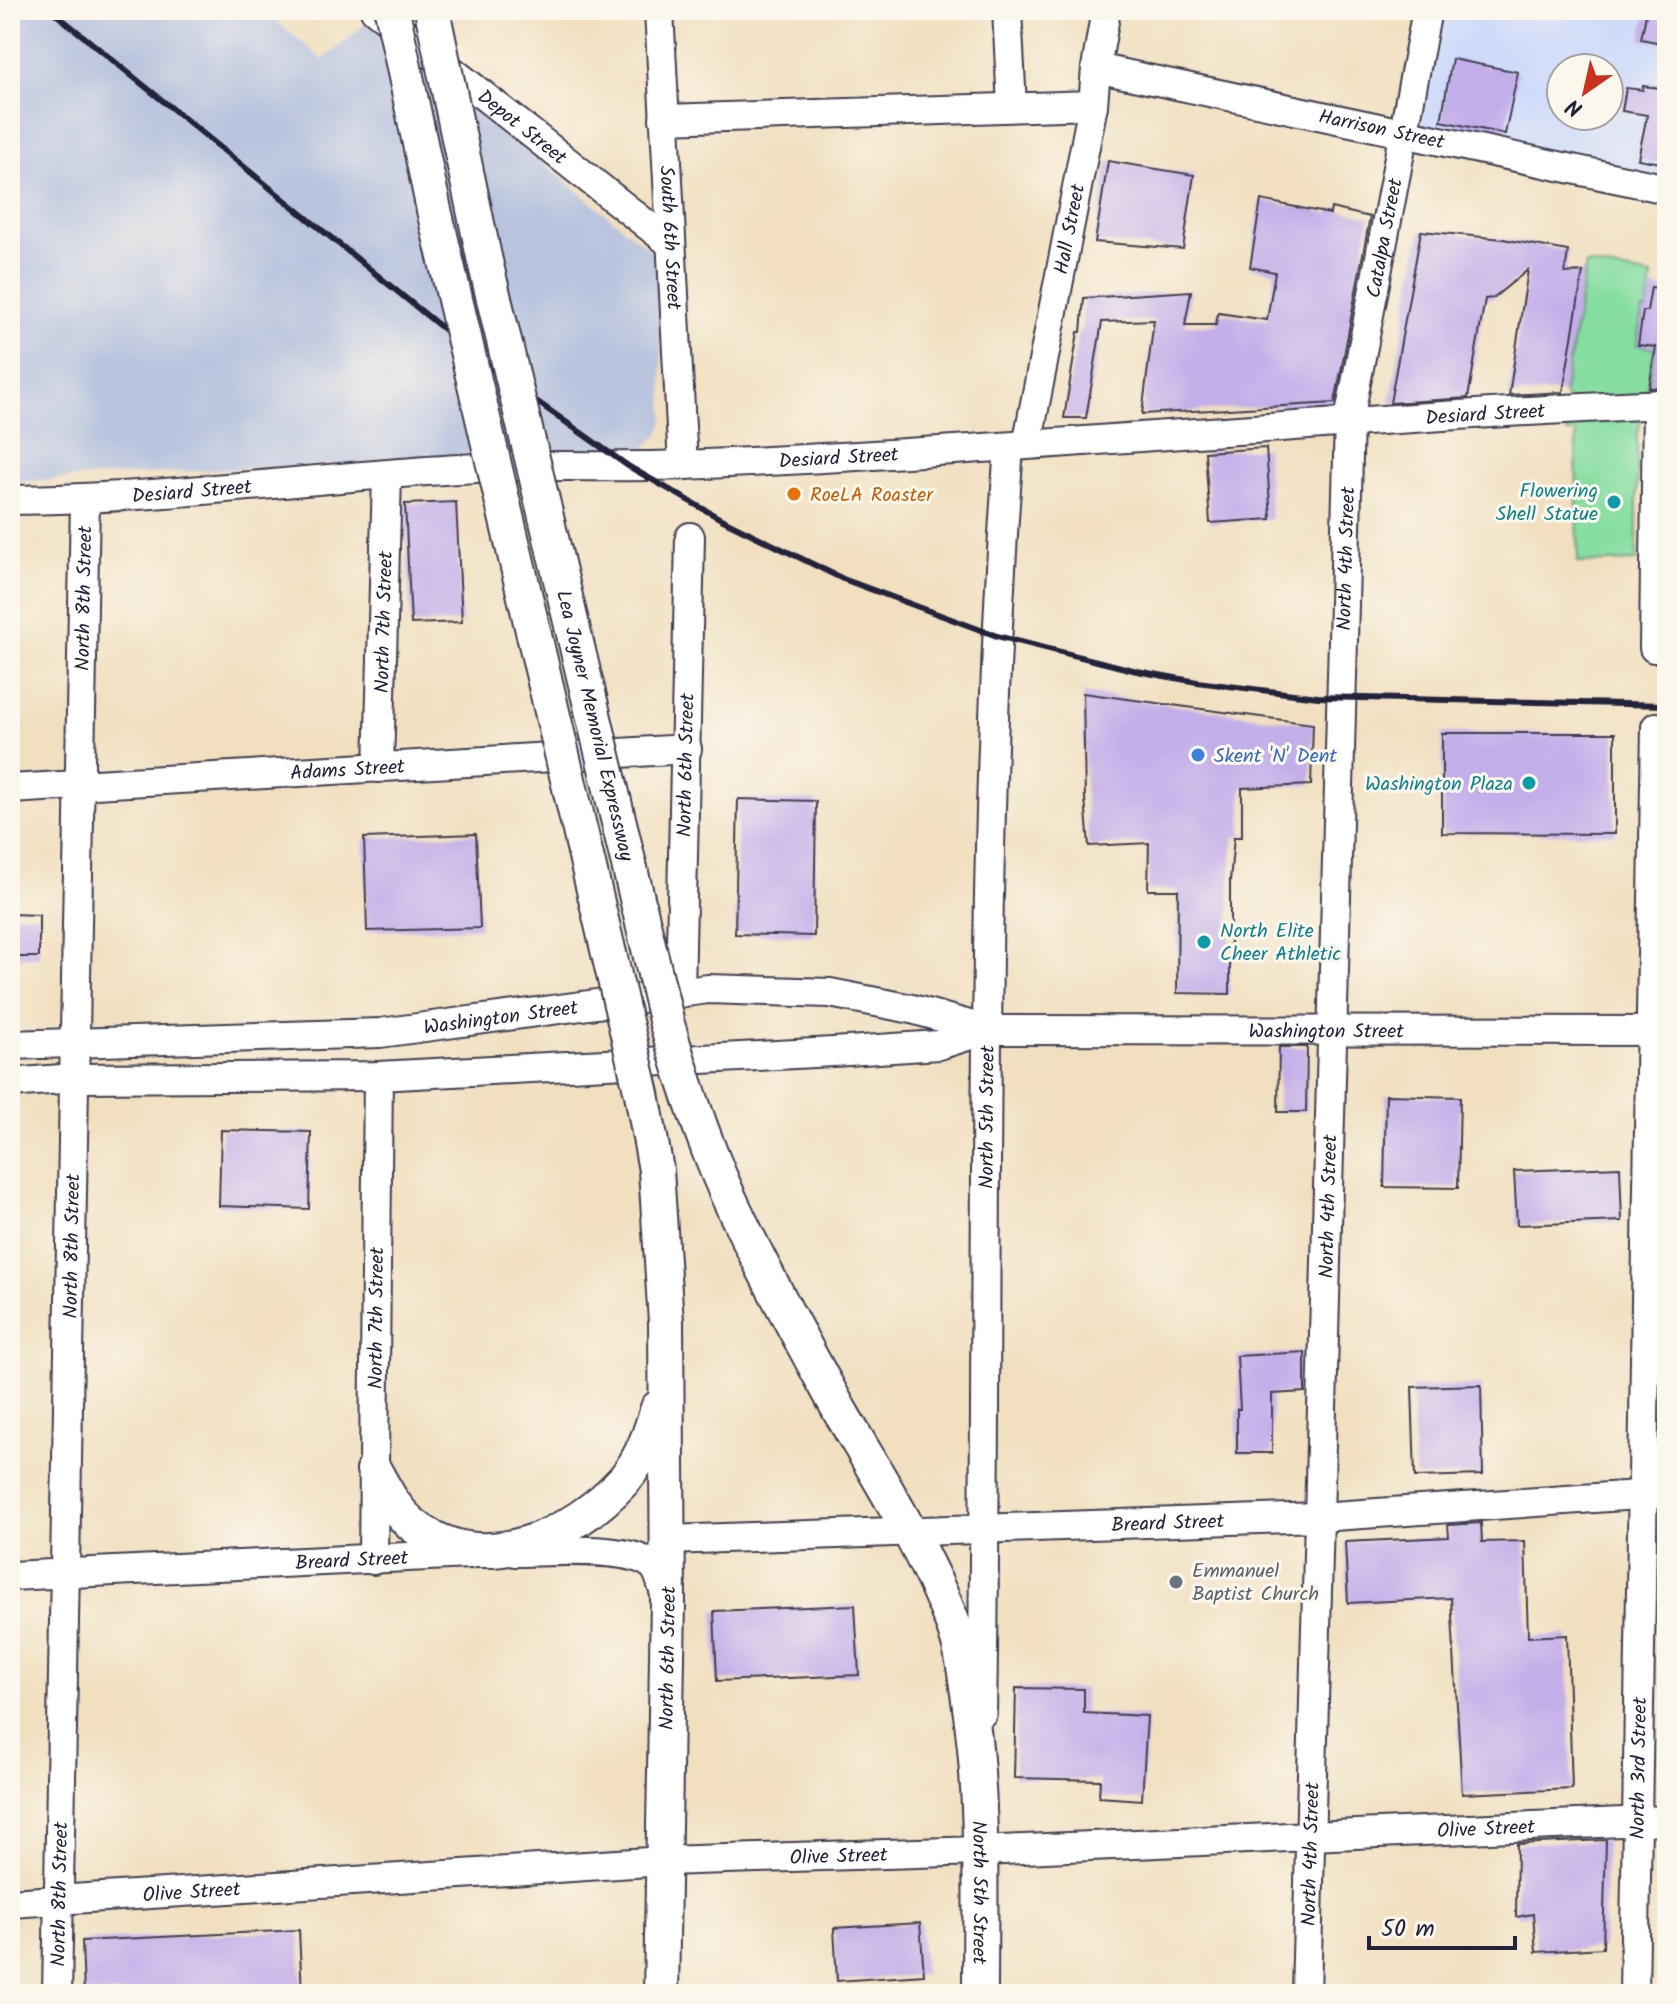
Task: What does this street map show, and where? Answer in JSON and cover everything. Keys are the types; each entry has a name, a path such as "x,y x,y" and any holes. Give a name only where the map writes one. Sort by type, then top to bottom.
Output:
{"main road":[{"name":"Lea Joyner Memorial Expressway","path":"392,10 434,210 642,1094 656,1170 666,1322"},
{"name":"Lea Joyner Memorial Expressway","path":"432,10 484,257 674,1049 708,1148 735,1211 841,1413"},
{"name":"North 6th Street","path":"661,1994 668,1602 666,1322"},
{"path":"374,1470 395,1508 417,1528 448,1546 501,1551 558,1531 591,1512 626,1478 647,1444 666,1385"},
{"name":"North 5th Street","path":"841,1413 907,1531 953,1625 965,1668 980,1790 980,1994"}],"street":[{"name":"Depot Street","path":"375,10 670,243"},
{"name":"South 6th Street","path":"659,10 683,465"},
{"path":"1007,10 1012,107"},
{"name":"Hall Street","path":"1018,446 1093,105 1106,10"},
{"name":"Catalpa Street","path":"1349,420 1427,10"},
{"name":"Harrison Street","path":"1096,68 1667,189"},
{"path":"664,119 1093,105"},
{"path":"1654,648 1662,404"},
{"name":"Desiard Street","path":"10,500 85,499 477,468 683,465 1018,446 1349,420 1662,404"},
{"name":"North 4th Street","path":"1306,1994 1349,420"},
{"name":"North 5th Street","path":"980,1790 985,1527 987,1030 998,597 1018,446"},
{"name":"North 7th Street","path":"379,768 387,475"},
{"name":"North 8th Street","path":"57,1994 85,499"},
{"name":"North 6th Street","path":"680,993 690,537"},
{"name":"North 3rd Street","path":"1634,1994 1637,1822 1654,1494 1659,1031 1656,727"},
{"name":"Adams Street","path":"10,789 687,749"},
{"name":"Washington Street","path":"10,1045 380,1033 708,989 830,993 912,1009 987,1030 1659,1031"},
{"name":"Washington Street","path":"10,1083 74,1078 378,1076 939,1045 987,1030"},
{"name":"North 7th Street","path":"373,1560 378,1076"},
{"name":"Breard Street","path":"668,1540 1319,1517 1654,1494"},
{"name":"Breard Street","path":"10,1576 373,1560 501,1551 618,1552 635,1555 655,1568 668,1602"},
{"name":"Olive Street","path":"10,1903 664,1861 980,1851 1667,1820"}],"shaded area":[{"path":"10,10 263,10 323,60 369,21 654,253 658,266 664,420 659,434 642,450 629,452 10,482"},
{"path":"1442,10 1667,10 1667,179 1420,128"}],"green space":[{"path":"1586,264 1652,276 1647,310 1642,310 1637,345 1655,348 1637,439 1637,561 1578,563 1576,433 1567,433 1566,428 1575,427 1564,392"}],"building":[{"path":"1647,10 1667,10 1667,44 1641,39"},
{"path":"1452,59 1518,72 1505,134 1441,121"},
{"path":"1643,86 1667,89 1667,164 1638,159 1647,115 1625,111 1625,94 1626,88 1643,90"},
{"path":"1108,161 1194,175 1183,249 1095,242"},
{"path":"1261,200 1330,214 1331,208 1370,217 1335,403 1142,414 1154,320 1102,322 1086,418 1064,418 1078,332 1081,332 1084,298 1191,291 1185,325 1216,325 1218,313 1267,320 1275,272 1250,267"},
{"path":"1421,231 1503,239 1568,251 1565,273 1583,272 1563,392 1509,395 1528,270 1493,298 1485,299 1468,398 1390,403"},
{"path":"1651,287 1667,290 1667,387 1649,388 1656,347 1638,345 1643,311 1647,311"},
{"path":"1266,448 1271,519 1210,523 1205,452"},
{"path":"456,502 462,622 411,624 405,504"},
{"path":"1083,693 1313,724 1311,785 1242,788 1242,837 1234,837 1230,881 1230,994 1177,993 1178,890 1148,890 1149,843 1089,846"},
{"name":"Washington Plaza","path":"1442,733 1615,733 1615,834 1442,833"},
{"path":"738,799 816,801 814,936 735,934"},
{"path":"476,834 480,928 367,931 364,838"},
{"path":"10,914 39,915 39,957 10,957"},
{"path":"1279,1047 1307,1047 1306,1112 1278,1112"},
{"path":"1386,1095 1460,1097 1458,1188 1384,1187"},
{"path":"221,1130 311,1132 309,1209 219,1206"},
{"path":"1620,1167 1622,1221 1517,1225 1514,1171"},
{"path":"1305,1352 1305,1392 1272,1394 1272,1453 1237,1453 1237,1409 1240,1409 1237,1356"},
{"path":"1481,1385 1483,1475 1415,1477 1412,1387"},
{"path":"1481,1523 1482,1542 1525,1541 1528,1637 1567,1635 1572,1789 1462,1794 1451,1598 1348,1603 1345,1542 1449,1537 1448,1525"},
{"path":"855,1605 859,1675 717,1681 714,1611"},
{"path":"1016,1688 1084,1689 1084,1713 1147,1716 1142,1800 1099,1797 1100,1780 1014,1778"},
{"path":"1606,1840 1603,1948 1536,1952 1533,1914 1516,1917 1517,1844"},
{"path":"920,1923 924,1975 837,1981 834,1928"},
{"path":"299,1930 302,1994 84,1994 82,1941"}],"railway":[{"path":"51,10 505,379 628,466 721,519 843,579 997,636 1137,671 1197,682 1318,697 1667,705"}],"place":[{"name":"RoeLA Roaster","path":"794,494"},
{"name":"Flowering Shell Statue","path":"1614,502"},
{"name":"Skent 'N' Dent","path":"1198,755"},
{"name":"Washington Plaza","path":"1529,783"},
{"name":"North Elite Cheer Athletic","path":"1204,942"},
{"name":"Emmanuel Baptist Church","path":"1176,1582"}]}
